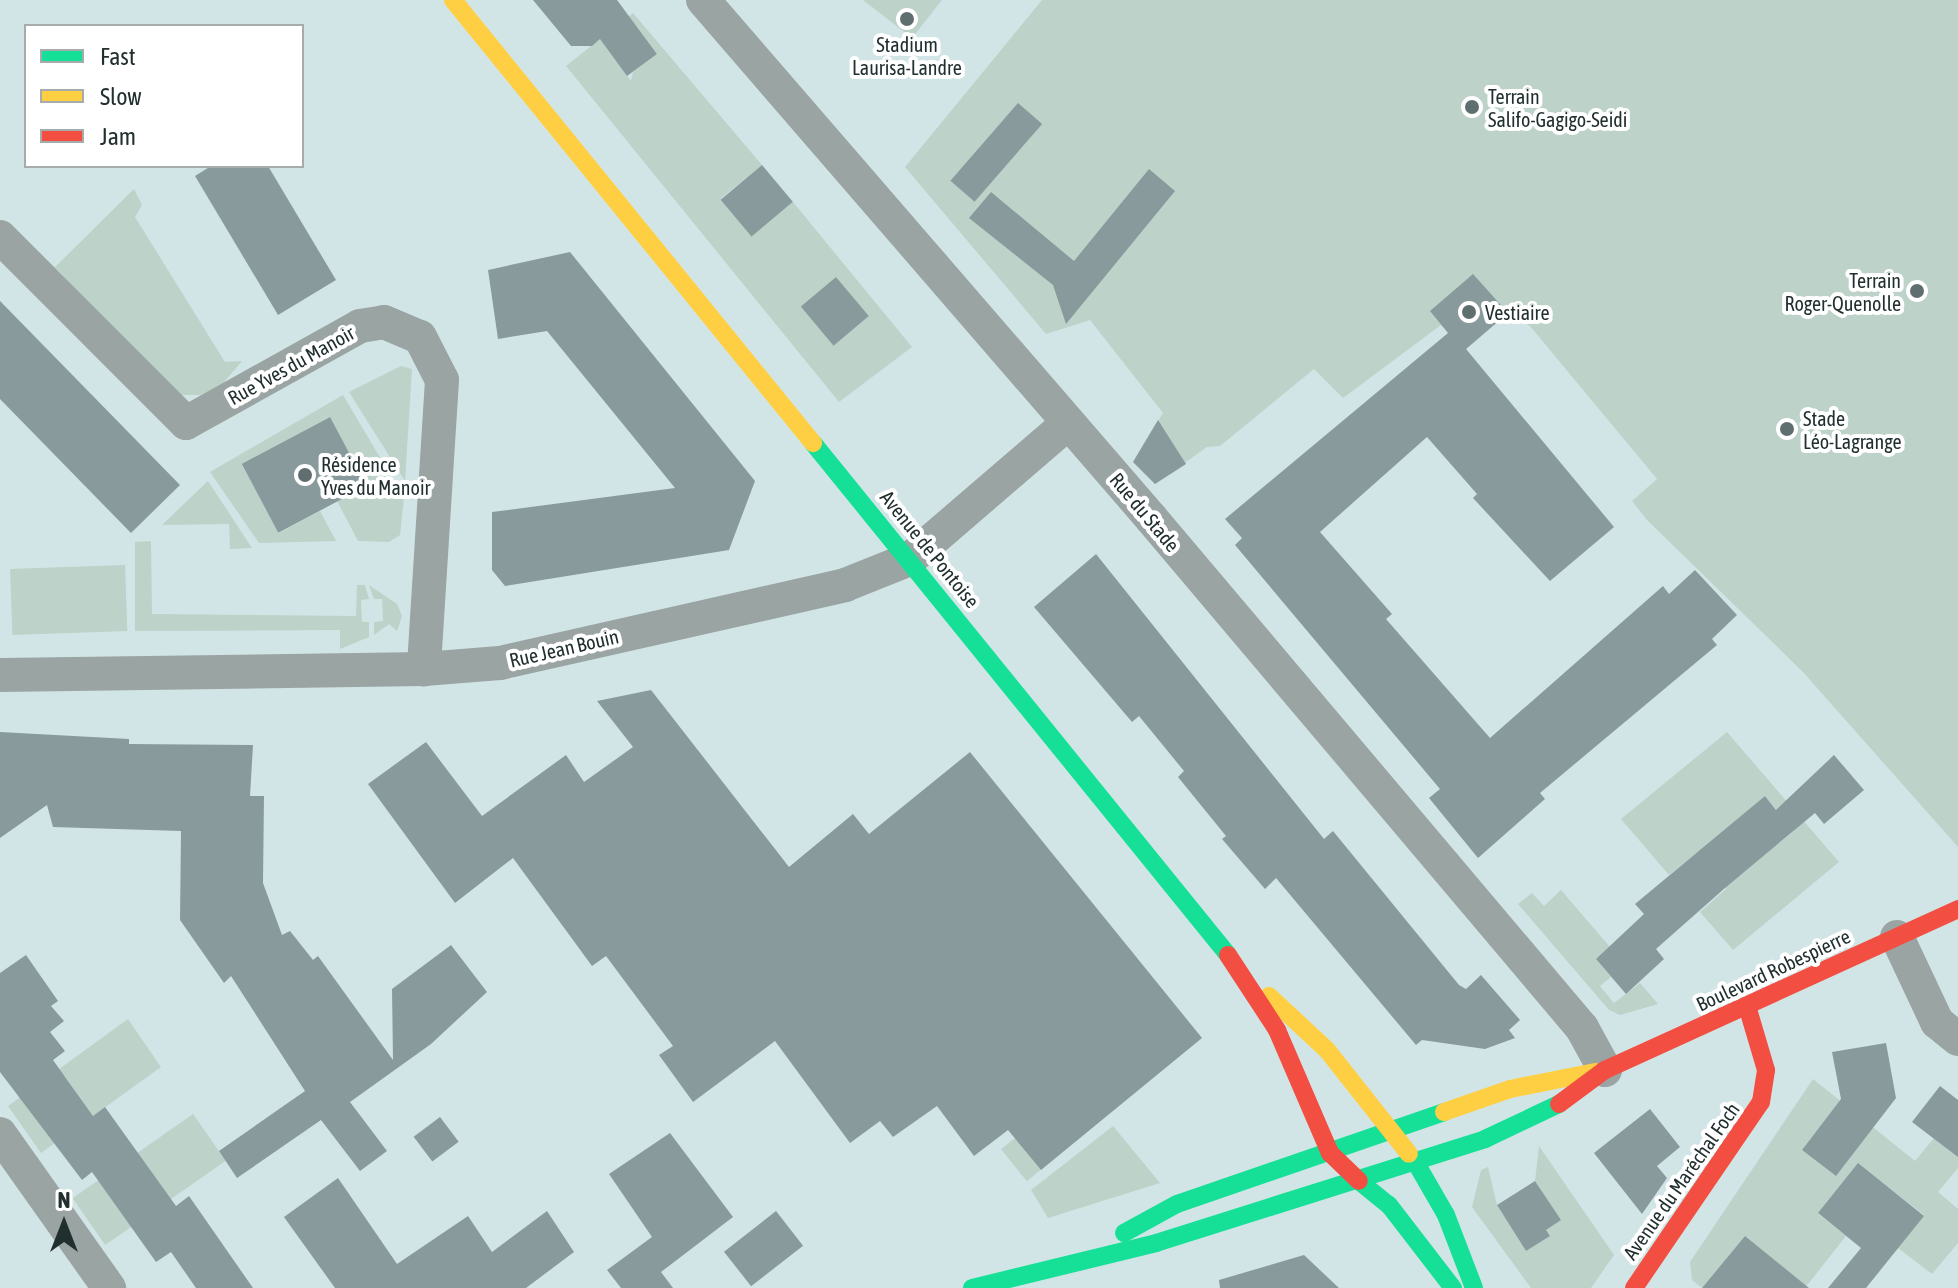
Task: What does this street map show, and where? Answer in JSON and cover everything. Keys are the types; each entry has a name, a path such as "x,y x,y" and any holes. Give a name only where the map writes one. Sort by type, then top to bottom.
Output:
{"main road":[{"name":"Avenue de Pontoise","path":"453,0 910,559 1246,977 1277,1030 1330,1153"},
{"name":"Boulevard Robespierre","path":"972,1288 1091,1255 1156,1243 1416,1163 1545,1114 1605,1070 1958,909"},
{"path":"1246,977 1327,1050 1416,1163 1446,1215 1474,1288"},
{"name":"Avenue du Maréchal Foch","path":"1644,1284 1761,1102 1767,1083 1764,1053 1747,1006"},
{"name":"Boulevard Robespierre","path":"1091,1255 1177,1204 1510,1089 1605,1070"},
{"path":"1330,1153 1389,1205 1453,1288"}],"street":[{"name":"Rue du Stade","path":"703,0 1068,423 1582,1028 1605,1070"},
{"name":"Rue Yves du Manoir","path":"0,237 186,423 360,326 384,322 420,337 442,380 424,669"},
{"name":"Rue Jean Bouin","path":"0,675 424,669 500,663 815,592 872,577 910,559 1068,423"},
{"path":"1897,937 1937,1022 1958,1039"},
{"path":"0,1134 109,1288"}],"green space":[{"name":"Stadium Laurisa-Landre","path":"863,0 942,0 912,38"},
{"name":"Stade Léo-Lagrange","path":"1042,0 1958,0 1958,847 1803,672 1647,520 1632,501 1657,479 1530,326 1508,313 1466,349 1441,325 1343,398 1314,369 1220,446 1207,447 1155,484 1133,462 1163,413 1090,320 1046,334 905,167"},
{"path":"633,13 762,165 720,199 793,202 912,347 839,402 566,66","holes":["637,27 657,54 633,72 631,81 607,48","836,277 868,316 833,345 801,306"]},
{"path":"134,189 142,205 135,217 225,362 242,361 220,387 200,395 174,395 55,267"},
{"path":"401,366 412,369 405,481 349,392"},
{"path":"343,395 404,498 400,535 389,542 358,541 337,501 367,485 329,417 242,465 279,533 320,511 336,541 259,543 210,472"},
{"path":"208,481 252,548 230,549 229,524 162,525"},
{"path":"151,541 152,614 356,616 357,585 365,585 369,599 361,600 362,622 369,622 369,637 340,649 340,630 135,631 135,542"},
{"path":"125,565 127,631 12,635 10,569"},
{"path":"369,585 397,604 402,616 397,631 389,624 374,635 374,622 383,621 382,599 374,599"},
{"path":"1727,732 1839,862 1733,950 1700,912 1726,889 1695,854 1669,875 1621,819","holes":["1765,796 1794,831 1743,873 1714,840"]},
{"path":"1561,890 1610,947 1596,959 1611,977 1600,986 1614,1003 1640,983 1658,1004 1620,1015 1609,1010 1518,904 1532,893 1544,906"},
{"path":"128,1019 161,1067 93,1116 65,1076 55,1143 41,1153 8,1106"},
{"path":"1813,1079 1915,1161 1934,1138 1958,1136 1958,1168 1938,1192 1958,1209 1958,1243 1932,1274 1898,1248 1924,1215 1889,1188 1864,1220 1832,1196 1818,1214 1846,1236 1805,1288 1745,1236 1702,1288 1692,1280 1690,1262","holes":["1829,1115 1836,1176 1802,1150"]},
{"path":"193,1114 226,1161 105,1245 73,1198"},
{"path":"1113,1126 1160,1183 1048,1218 1031,1190"},
{"path":"1015,1138 1041,1170 1027,1181 1001,1149"},
{"path":"1539,1146 1614,1255 1591,1288 1531,1288 1472,1207 1481,1170 1488,1167 1497,1205 1526,1251 1549,1236 1546,1230 1560,1220 1535,1181"}],"building":[{"path":"533,0 617,0 657,54 627,76 600,39 592,46 571,46"},
{"path":"1018,103 1042,124 975,202 950,181"},
{"path":"762,165 793,202 751,236 721,200"},
{"path":"208,168 269,168 336,280 278,315 195,176"},
{"path":"1149,169 1175,191 1066,324 1053,285 969,218 991,192 1074,261"},
{"path":"570,252 755,481 729,550 505,586 492,570 492,512 675,488 547,331 498,339 488,270"},
{"path":"1473,274 1508,313 1466,349 1614,527 1550,581 1473,498 1477,494 1427,437 1320,532 1392,614 1386,619 1490,738 1663,586 1669,594 1695,570 1737,615 1712,639 1717,645 1540,793 1545,799 1478,858 1429,798 1440,789 1235,545 1242,538 1225,519 1448,333 1430,311"},
{"path":"836,277 869,316 834,346 801,307"},
{"path":"0,301 180,485 131,533 0,399"},
{"name":"Résidence Yves du Manoir","path":"330,417 367,486 278,533 242,464"},
{"path":"1158,420 1186,464 1155,484 1133,462"},
{"path":"1096,554 1324,839 1333,831 1459,985 1466,989 1481,975 1520,1020 1509,1030 1515,1038 1485,1049 1422,1040 1416,1045 1276,878 1265,889 1222,839 1226,836 1178,777 1184,771 1139,716 1132,722 1034,607"},
{"path":"651,690 789,867 853,814 869,834 970,752 1202,1038 1041,1170 1008,1130 974,1156 937,1106 893,1137 880,1121 850,1143 775,1041 693,1102 659,1055 673,1046 606,956 592,966 513,858 455,903 368,784 426,742 482,816 566,755 584,782 633,747 597,701"},
{"path":"0,732 129,739 129,744 253,745 250,796 264,796 263,883 282,935 290,931 313,960 318,956 393,1060 392,989 451,945 487,992 431,1044 350,1102 387,1151 360,1171 321,1120 237,1178 219,1151 305,1091 231,976 224,983 180,920 181,831 53,827 47,805 0,838"},
{"path":"1834,755 1864,790 1824,824 1815,813 1725,888 1656,949 1664,959 1626,994 1596,959 1644,914 1635,904 1765,796 1776,810"},
{"path":"26,955 58,1001 51,1006 64,1021 50,1032 65,1051 53,1060 93,1116 105,1107 176,1206 189,1196 253,1288 196,1288 171,1252 156,1262 92,1172 82,1180 0,1072 0,973"},
{"path":"1886,1043 1896,1098 1836,1176 1802,1150 1841,1099 1832,1052"},
{"path":"1940,1086 1958,1100 1958,1157 1912,1122"},
{"path":"1650,1109 1680,1147 1657,1166 1667,1178 1642,1214 1594,1153"},
{"path":"440,1117 459,1142 432,1162 414,1137"},
{"path":"670,1133 733,1217 661,1272 673,1288 621,1288 607,1270 652,1237 609,1174"},
{"path":"1858,1163 1924,1216 1866,1288 1828,1288 1861,1248 1818,1213"},
{"path":"338,1178 397,1264 468,1216 492,1252 547,1211 574,1252 526,1288 335,1288 284,1217"},
{"path":"1535,1181 1561,1220 1546,1230 1550,1236 1526,1251 1497,1205"},
{"path":"776,1211 803,1246 751,1286 724,1252"},
{"path":"1745,1236 1809,1288 1702,1288"},
{"path":"1304,1255 1339,1288 1220,1288 1219,1280"}],"traffic: fast":[{"path":"813,443 1228,955"},
{"path":"972,1288 1156,1243 1485,1139 1559,1104"},
{"path":"1124,1233 1177,1204 1444,1112"},
{"path":"1416,1163 1446,1215 1474,1288"},
{"path":"1359,1181 1389,1205 1453,1288"}],"traffic: slow":[{"path":"453,0 813,443"},
{"path":"1269,996 1327,1050 1409,1154"},
{"path":"1444,1112 1510,1089 1595,1072"}],"traffic: jam":[{"path":"1559,1104 1605,1070 1958,909"},
{"path":"1228,955 1277,1030 1330,1153 1359,1181"},
{"path":"1634,1288 1761,1102 1766,1070 1747,1006"}],"place":[{"name":"Stadium Laurisa-Landre","path":"907,19"},
{"name":"Terrain Salifo-Gagigo-Seidi","path":"1472,107"},
{"name":"Terrain Roger-Quenolle","path":"1917,291"},
{"name":"Vestiaire","path":"1469,312"},
{"name":"Stade Léo-Lagrange","path":"1787,429"},
{"name":"Résidence Yves du Manoir","path":"305,475"}]}
